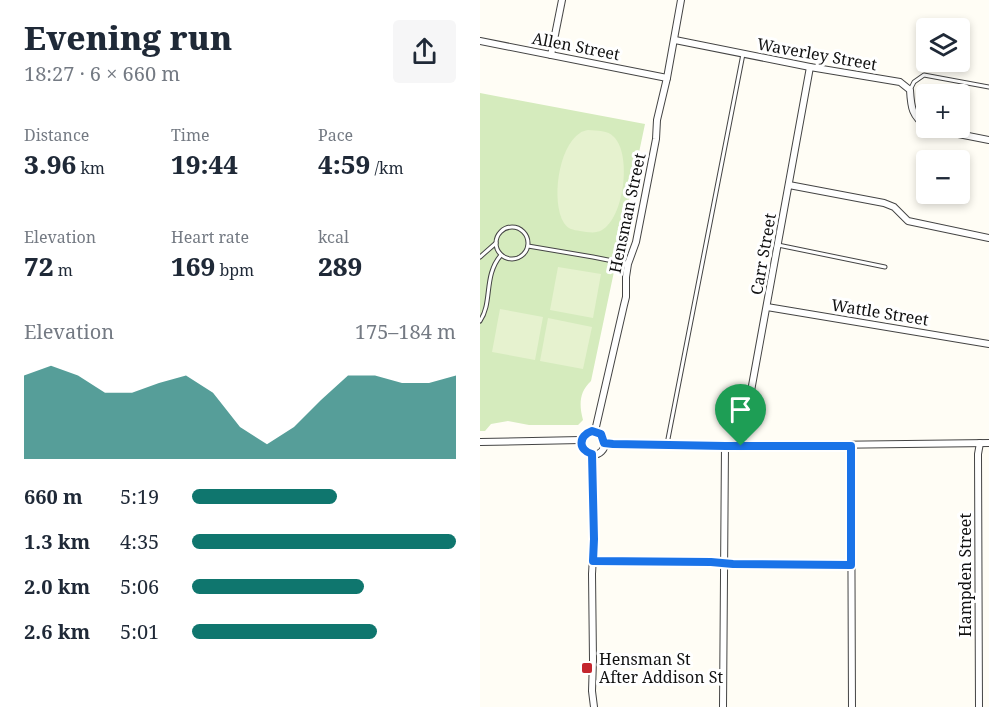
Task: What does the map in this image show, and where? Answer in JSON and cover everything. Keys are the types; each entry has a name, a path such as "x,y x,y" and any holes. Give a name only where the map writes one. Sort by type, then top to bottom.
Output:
{"street":[{"path":"551,55 562,0"},
{"name":"Hensman Street","path":"595,431 626,297 628,264 636,242 681,0"},
{"name":"Waverley Street","path":"675,40 900,82 910,90"},
{"name":"Allen Street","path":"480,42 667,78"},
{"name":"Carr Street","path":"741,446 810,67"},
{"path":"910,90 910,105 916,119"},
{"path":"970,136 989,140"},
{"path":"789,185 884,203 894,207 908,221 989,238"},
{"name":"Wattle Street","path":"767,307 989,344"},
{"path":"595,431 601,434 604,443 602,450 596,454 585,451 581,440 588,432 595,431"},
{"path":"480,442 581,440"},
{"path":"604,443 667,446 989,443"},
{"name":"Hampden Street","path":"979,707 978,453 980,443"},
{"path":"723,707 725,446"},
{"path":"851,446 852,707"},
{"path":"592,454 594,539 592,691 594,707"},
{"path":"593,561 851,565"}],"lane":[{"path":"667,446 743,54"},
{"path":"910,90 914,82 924,75 989,87"},
{"path":"515,227 525,234 528,246 522,255 515,259 508,259 497,250 496,243 500,232 515,227"},
{"path":"480,257 496,243"},
{"path":"778,244 885,267"},
{"path":"528,246 628,264"},
{"path":"480,321 484,313 491,273 495,262 501,255"}],"green space":[{"path":"480,93 645,124 591,381 581,399 583,420 578,425 529,425 508,421 491,424 485,431 480,431"},
{"path":"583,131 606,132 614,137 620,146 624,171 623,186 616,213 602,230 594,232 567,227 560,214 558,202 559,175 566,150 572,140"},
{"path":"558,267 601,274 593,318 550,310"},
{"path":"500,309 543,317 535,360 492,352"},
{"path":"548,318 592,327 583,369 540,361"}],"place":[{"name":"Hensman St After Addison St","path":"587,668"}],"route":[{"path":"592,431 598,432 603,437 604,443 741,446 851,446 851,565 593,561 592,454 582,448 581,440 585,434 592,431"}]}
